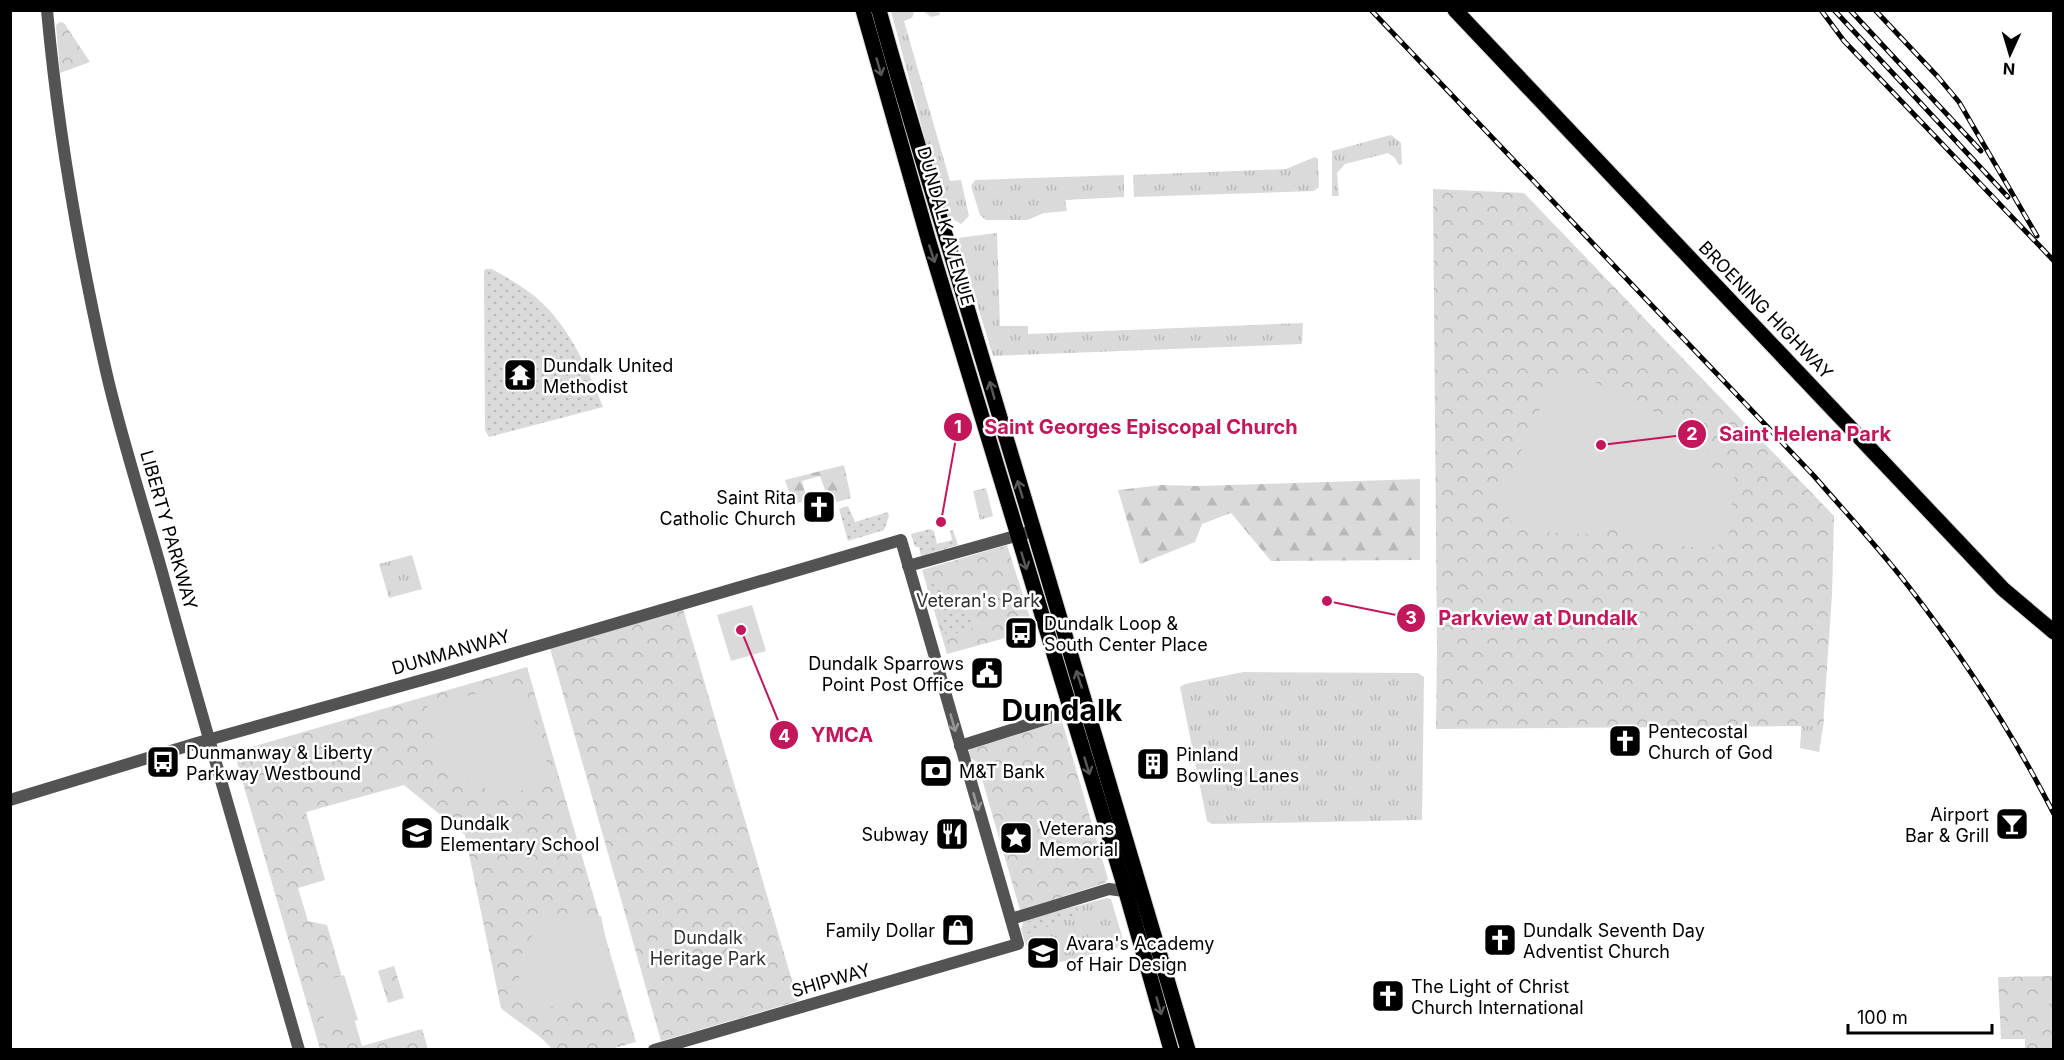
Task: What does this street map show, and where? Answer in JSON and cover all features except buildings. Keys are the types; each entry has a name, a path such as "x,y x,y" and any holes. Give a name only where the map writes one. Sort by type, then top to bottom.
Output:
{"main road":[{"name":"DUNDALK AVENUE","path":"862,10 991,452 1125,890 1171,1050"},
{"name":"DUNDALK AVENUE","path":"879,10 1033,531 1088,706 1188,1050"},
{"name":"BROENING HIGHWAY","path":"1455,10 2003,589 2054,632"}],"street":[{"name":"LIBERTY PARKWAY","path":"47,10 60,125 73,209 107,374 209,740 299,1050"},
{"path":"1033,531 908,566 1011,919 1109,889 1125,890 1144,897"},
{"name":"DUNMANWAY","path":"10,800 209,740 901,540 908,566"},
{"path":"960,746 1088,706"},
{"name":"SHIPWAY","path":"654,1050 1018,944 1011,919"}],"green space":[{"path":"891,11 923,11 914,12 912,18 904,21 950,181 961,180 969,216 961,224 945,214"},
{"path":"923,11 939,11 940,15 931,17"},
{"path":"60,22 64,23 90,62 60,73 56,25"},
{"path":"1391,135 1401,143 1402,164 1399,165 1388,153 1345,164 1337,173 1339,196 1332,196 1332,151"},
{"path":"1315,157 1318,159 1319,187 1314,191 1134,197 1133,175 1286,169"},
{"path":"1124,175 1124,197 1065,200 1067,211 1044,213 1027,220 986,220 980,215 971,186 975,180"},
{"path":"1433,189 1524,193 1834,516 1832,595 1823,726 1436,729"},
{"path":"997,233 1000,326 1028,326 1028,334 1303,323 1302,344 993,356 957,238"},
{"path":"492,269 525,289 537,298 562,325 578,351 603,407 489,437 485,430 484,271"},
{"path":"1575,372 1714,442 1701,465 1735,476 1728,541 1708,549 1636,541 1634,522 1604,532 1571,534 1539,530 1509,520 1510,509 1501,495 1553,380"},
{"path":"844,465 851,498 837,502 830,491 825,490 820,476 802,481 806,496 802,498 802,502 793,504 785,480"},
{"path":"1420,479 1420,560 1271,561 1231,513 1202,524 1195,542 1140,564 1118,490 1162,485 1197,486"},
{"path":"986,488 993,516 980,520 973,491"},
{"path":"848,506 855,522 888,512 889,516 884,530 848,541 839,509"},
{"path":"930,529 934,531 937,544 952,540 950,531 953,530 958,545 921,556 919,547 915,547 911,534"},
{"name":"Veteran's Park","path":"1007,545 1034,630 947,654 922,570"},
{"path":"412,555 422,589 389,598 379,564"},
{"path":"930,581 974,621 972,629 946,636"},
{"path":"752,605 766,651 731,661 717,615"},
{"name":"Dundalk Heritage Park","path":"683,609 798,1001 661,1041 550,648"},
{"name":"Dundalk Elementary School","path":"527,667 636,1042 611,1049 552,1049 501,1008 465,835 404,785 306,812 325,880 298,888 308,921 327,925 362,1046 422,1029 428,1049 320,1049 234,752"},
{"path":"1243,672 1418,673 1424,677 1422,820 1212,824 1207,821 1180,687"},
{"path":"517,685 526,691 554,785 497,795 437,760 427,705"},
{"path":"1822,710 1824,721 1819,752 1800,748 1802,715"},
{"path":"1062,721 1108,879 1105,883 1020,910 977,762 967,756 971,747"},
{"path":"1107,898 1111,899 1125,946 1033,969 1021,929 1024,920"},
{"path":"1077,907 1080,916 1026,934 1025,927 1030,921"},
{"path":"601,916 615,985 610,994 528,1012 516,964 543,917"},
{"path":"394,966 404,998 388,1003 378,971"},
{"path":"344,975 358,1020 327,1029 314,984"},
{"path":"2053,976 2053,1049 2025,1049 2025,1039 2001,1039 1998,977"},
{"path":"2049,993 2049,1015 2030,1015 2030,994"}],"railway":[{"path":"1371,10 1814,476 1874,544 1929,614 1968,669 2005,726 2054,814"},
{"path":"1821,10 1844,41 2054,261"},
{"path":"1834,10 2008,197"},
{"path":"1850,10 1981,151"},
{"path":"1875,10 1959,102 2037,236"}],"place":[{"name":"Dundalk United Methodist","path":"520,375"},
{"name":"Saint Helena Park","path":"1601,445"},
{"name":"Saint Rita Catholic Church","path":"819,507"},
{"name":"Saint Georges Episcopal Church","path":"941,522"},
{"name":"Parkview at Dundalk","path":"1327,601"},
{"name":"YMCA","path":"741,630"},
{"name":"Dundalk Loop & South Center Place","path":"1021,633"},
{"name":"Dundalk Sparrows Point Post Office","path":"987,673"},
{"name":"Pentecostal Church of God","path":"1625,741"},
{"name":"Dunmanway & Liberty Parkway Westbound","path":"163,762"},
{"name":"Pinland Bowling Lanes","path":"1153,764"},
{"name":"M&T Bank","path":"936,771"},
{"name":"Airport Bar & Grill","path":"2012,824"},
{"name":"Dundalk Elementary School","path":"417,833"},
{"name":"Subway","path":"952,834"},
{"name":"Veterans Memorial","path":"1016,838"},
{"name":"Family Dollar","path":"958,930"},
{"name":"Dundalk Seventh Day Adventist Church","path":"1500,940"},
{"name":"Avara's Academy of Hair Design","path":"1043,953"},
{"name":"The Light of Christ Church International","path":"1388,996"}],"district":[{"name":"Dundalk","path":"1062,710"}]}
